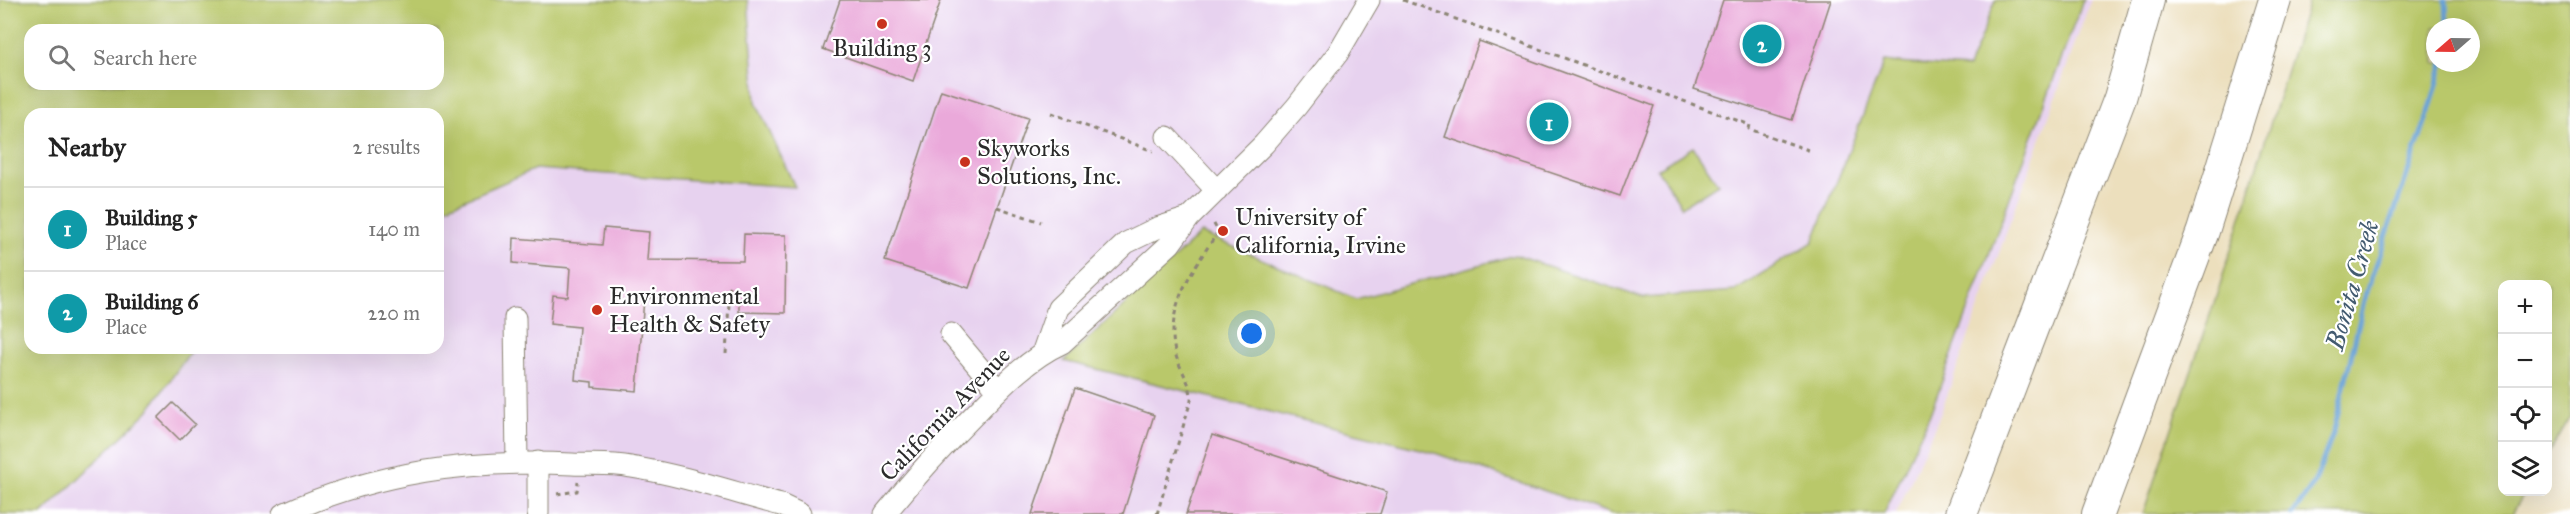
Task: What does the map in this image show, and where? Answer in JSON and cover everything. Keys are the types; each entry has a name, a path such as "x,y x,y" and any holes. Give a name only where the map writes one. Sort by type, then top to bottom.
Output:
{"highway":[{"path":"1961,514 2120,98 2148,0"},
{"path":"2098,514 2203,231 2275,0"},
{"path":"1952,514 1984,451"}],"street":[{"name":"California Avenue","path":"885,514 930,460 998,390 1043,351 1062,343 1170,244 1195,212 1298,106 1338,53 1369,0"},
{"path":"1167,137 1217,191"},
{"name":"California Avenue","path":"1043,351 1058,308 1126,243 1195,212"},
{"path":"515,318 527,463 544,507"},
{"path":"951,334 998,390"},
{"path":"283,514 342,491 381,479 470,465 527,463 640,469 781,505 800,514"}],"path":[{"path":"1403,0 1750,125 1749,129 1811,151"},
{"path":"1051,113 1143,146 1152,150 1159,158"},
{"path":"997,207 1041,222"},
{"path":"1157,514 1191,400 1192,389 1175,352 1174,333 1178,300 1192,269 1218,232 1218,228 1195,212"},
{"path":"726,354 730,286"},
{"path":"544,507 565,492 577,491 579,464"}],"shaded area":[{"name":"University of California, Irvine","path":"0,0 2091,0 1940,415 1896,514 0,514"}],"green space":[{"path":"0,0 748,0 756,102 795,187 535,169 444,208 444,108 24,108 24,354 189,354 148,411 42,514 0,514"},
{"path":"1996,0 2083,0 1930,414 1884,514 1612,514 1432,452 1064,361 1201,233 1356,299 1515,255 1643,298 1735,291 1813,242 1884,62 1968,68"},
{"path":"2309,0 2570,0 2570,417 2552,447 2552,280 2498,280 2498,496 2523,496 2512,514 2143,514 2219,288"},
{"path":"1693,147 1718,184 1682,207 1657,169"}],"building":[{"name":"Building 3","path":"840,0 941,0 913,81 823,49"},
{"path":"1723,0 1831,0 1792,120 1694,89"},
{"path":"1479,41 1654,106 1620,196 1445,137"},
{"name":"Skyworks Solutions, Inc.","path":"941,90 1028,118 969,288 885,261"},
{"name":"Environmental Health & Safety","path":"604,228 649,232 647,260 743,261 744,234 786,235 785,313 739,312 739,299 644,298 637,391 592,387 592,382 575,380 579,327 550,324 553,295 568,297 570,268 513,263 514,238 602,245"},
{"path":"1075,388 1154,415 1123,514 1032,514"},
{"path":"173,403 195,424 180,440 158,418"},
{"path":"1212,435 1387,492 1380,514 1186,514"}],"waterway":[{"name":"Bonita Creek","path":"2446,0 2447,18"},
{"name":"Bonita Creek","path":"2293,514 2315,482 2334,430 2364,301 2440,72"}],"place":[{"name":"Building 3","path":"882,24"},
{"name":"Building 6","path":"1762,44"},
{"name":"Building 5","path":"1549,122"},
{"name":"Skyworks Solutions, Inc.","path":"965,162"},
{"name":"University of California, Irvine","path":"1223,231"},
{"name":"Environmental Health & Safety","path":"597,310"}]}
